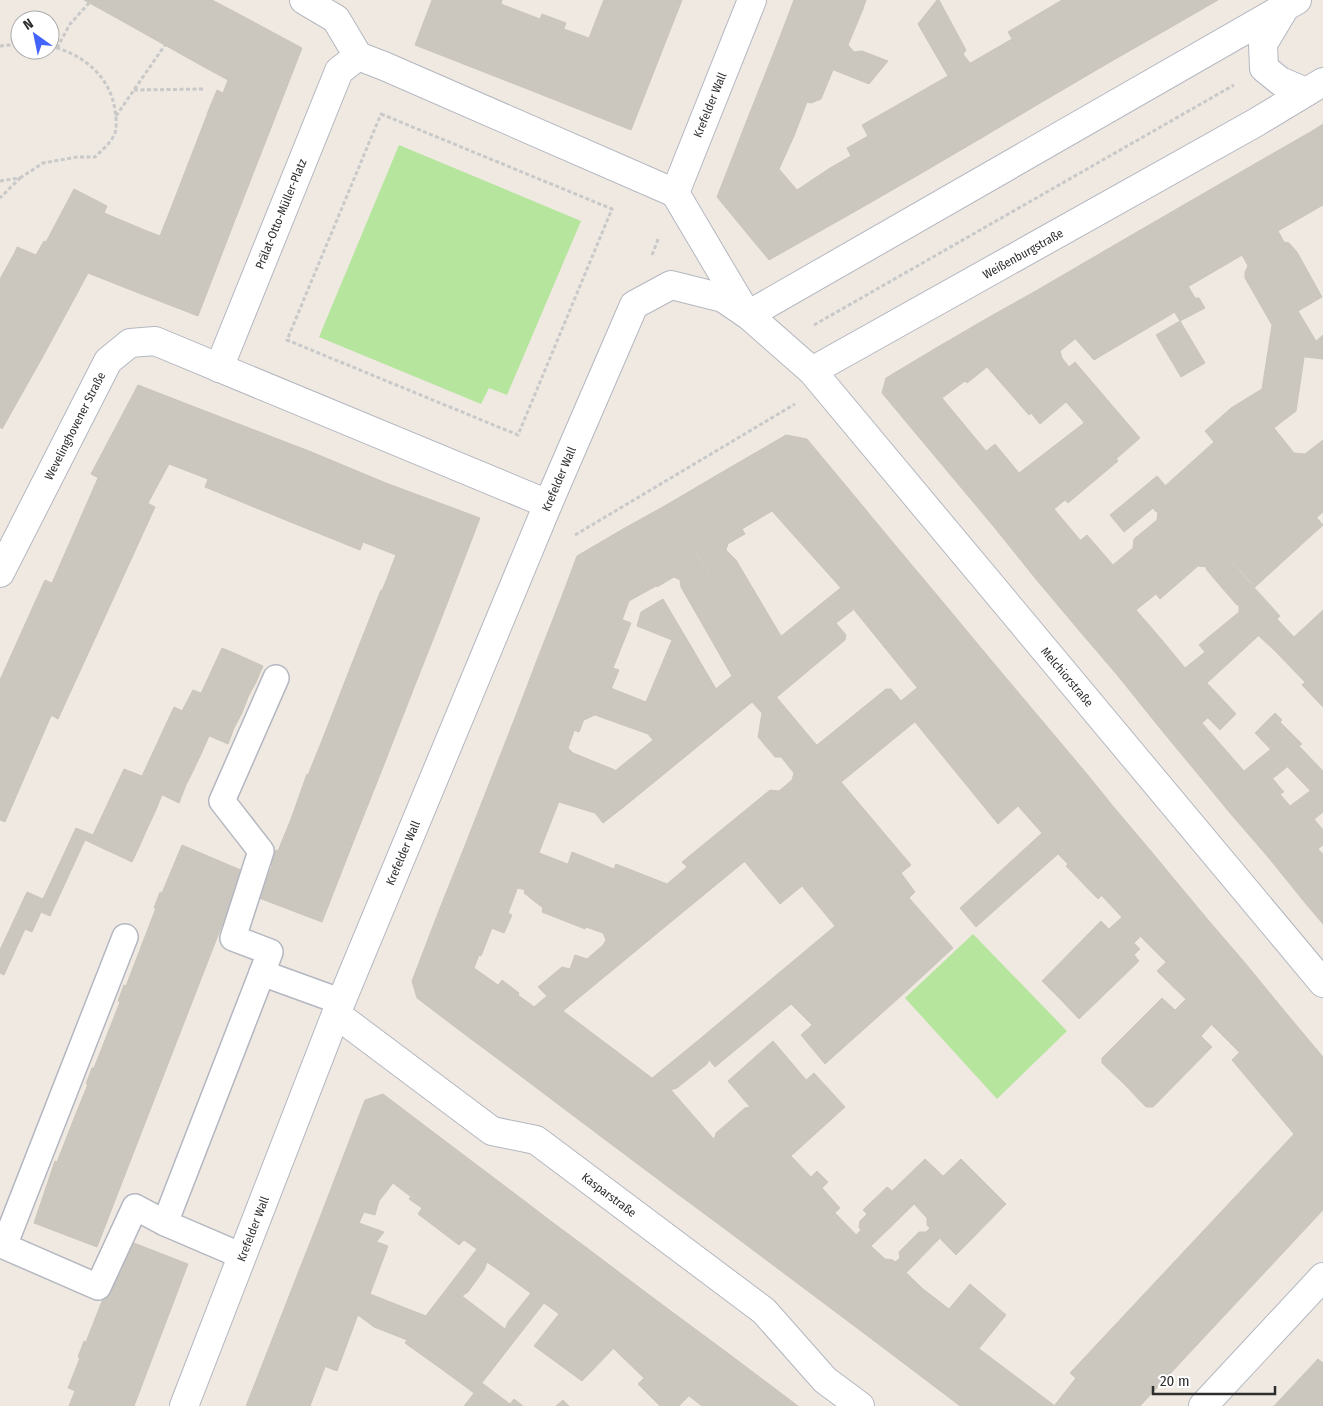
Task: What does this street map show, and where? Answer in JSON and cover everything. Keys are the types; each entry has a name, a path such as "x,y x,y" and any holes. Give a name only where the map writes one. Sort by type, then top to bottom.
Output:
{"street":[{"path":"304,0 336,19 358,56 675,193 747,314"},
{"name":"Krefelder Wall","path":"675,193 752,0"},
{"path":"747,314 1291,3"},
{"path":"1264,68 1263,44 1291,3"},
{"name":"Prälat-Otto-Müller-Platz","path":"218,368 339,71 358,56"},
{"name":"Weißenburgstraße","path":"1264,68 1280,81 1314,87"},
{"name":"Weißenburgstraße","path":"818,379 1314,87"},
{"path":"634,305 671,285 722,298 747,314 818,379"},
{"name":"Krefelder Wall","path":"184,1406 339,1008 548,504 634,305"},
{"name":"Wevelinghovener Straße","path":"0,573 108,360 130,343 155,341 218,368"},
{"path":"218,368 548,504"},
{"name":"Melchiorstraße","path":"818,379 1323,983"},
{"name":"Kasparstraße","path":"339,1008 492,1131 536,1140 764,1311 825,1380 860,1406"},
{"path":"1203,1406 1323,1277"}],"lane":[{"path":"165,1223 270,952 233,938 261,851 222,801 276,678"},
{"path":"125,937 7,1218 4,1246 98,1287 135,1207 165,1223 242,1256"},
{"path":"262,973 339,1008"}],"path":[{"path":"60,42 70,24 89,3"},
{"path":"116,116 165,45"},
{"path":"0,198 20,178 43,163 77,157 95,157 107,146 114,133 116,116 113,96 100,74 83,60 60,49"},
{"path":"829,317 1264,68"},
{"path":"133,90 204,89"},
{"path":"381,114 612,209 518,435 287,340 381,114"},
{"path":"0,181 20,178"},
{"path":"634,305 675,193"},
{"path":"574,536 818,379"}],"green space":[{"path":"399,145 581,221 507,395 489,388 481,404 319,337"},
{"path":"973,934 1067,1031 997,1099 905,998"}],"building":[{"path":"84,0 134,0 122,21"},
{"path":"134,0 212,0 235,12 204,67 122,21"},
{"path":"432,0 502,0 501,4 540,19 542,14 566,23 540,94 415,45"},
{"path":"604,0 682,0 671,28 603,2"},
{"path":"794,0 839,0 863,9 848,45 854,52 862,51 888,61 869,84 776,47"},
{"path":"839,0 866,0 863,9"},
{"path":"937,0 939,0 966,50 963,54 970,63 948,76 918,24"},
{"path":"1062,0 1075,0 1110,62 1047,99 1008,32"},
{"path":"1075,0 1158,0 1173,26 1110,62"},
{"path":"1158,0 1218,0 1173,26"},
{"path":"603,2 671,28 631,130 540,94 564,29 589,38"},
{"path":"235,12 302,48 267,138 207,114 217,90 223,93 228,80 204,67"},
{"path":"1012,39 1047,99 983,137 948,76"},
{"path":"776,47 833,70 821,99 811,103 807,102 794,136 747,120"},
{"path":"948,76 983,137 920,174 885,112"},
{"path":"885,112 920,174 854,212 830,168 851,156 847,148 868,136 862,125"},
{"path":"207,115 267,138 233,225 173,203"},
{"path":"747,120 794,136 779,169 797,190 830,168 854,212 769,260 717,197"},
{"path":"1323,124 1323,150 1312,131"},
{"path":"1312,131 1323,150 1323,205 1278,231 1284,242 1289,243 1297,252 1322,297 1298,311 1225,181"},
{"path":"1225,181 1261,244 1167,299 1130,236"},
{"path":"74,189 107,206 104,213 147,231 148,233 137,262 147,266 136,292 88,273 80,288 15,252 17,247 36,255 44,241 46,242"},
{"path":"173,203 233,225 198,316 136,292 147,266 137,262 148,233 147,231 160,236"},
{"path":"1130,236 1175,312 1094,360 1034,292"},
{"path":"1261,244 1298,311 1272,325 1245,278 1248,266 1242,255"},
{"path":"15,252 80,288 42,358 0,336 0,279"},
{"path":"1188,286 1195,298 1199,298 1205,308 1180,321 1167,299"},
{"path":"1034,292 1075,339 1060,351 1062,358 1069,367 1075,362 1140,438 1116,459 991,316"},
{"path":"1298,311 1316,341 1305,351 1296,411 1253,444 1231,408 1262,389 1272,325"},
{"path":"991,316 1057,392 1029,415 987,367 967,383 936,348"},
{"path":"1180,321 1205,363 1181,377 1156,335"},
{"path":"1323,335 1323,359 1305,357 1305,351"},
{"path":"0,336 42,358 2,429 0,427"},
{"path":"936,348 965,381 942,398 986,451 953,478 882,393 886,378"},
{"path":"138,385 231,421 208,479 169,464 148,503 91,474"},
{"path":"1057,392 1066,402 1040,424 1031,413"},
{"path":"1231,408 1253,444 1323,525 1255,587 1165,486 1214,442 1205,431"},
{"path":"231,421 309,451 283,519 205,487"},
{"path":"1084,423 1100,441 994,527 953,478 995,444 1019,473"},
{"path":"1274,428 1294,453 1305,454 1323,440 1323,477 1299,497 1253,444"},
{"path":"786,435 807,439 852,493 797,539 772,511 742,529 712,478"},
{"path":"1100,441 1118,461 1068,503 1065,500 1054,509 1039,491"},
{"path":"309,451 386,483 360,550 283,519"},
{"path":"1157,476 1200,525 1077,628 1035,578 1087,535 1113,565 1133,548 1134,539 1157,520 1158,511 1156,512 1139,491"},
{"path":"1323,477 1323,512 1316,518 1299,497"},
{"path":"98,478 155,507 108,610 52,583"},
{"path":"712,478 745,534 701,559 668,504"},
{"path":"386,483 480,518 443,614 382,591 396,555 363,542"},
{"path":"1039,491 1080,540 1035,578 994,527"},
{"path":"1139,491 1153,508 1124,532 1110,515"},
{"path":"852,493 895,545 841,588 797,539"},
{"path":"668,504 701,561 657,587 623,529"},
{"path":"1200,525 1242,574 1223,589 1206,569 1207,567 1198,566 1160,599 1156,594 1136,610 1162,640 1118,676 1077,628"},
{"path":"623,529 656,586 629,601 622,620 562,596 577,556"},
{"path":"728,544 726,550 736,560 781,636 757,656 701,559"},
{"path":"895,545 942,601 885,648 838,590"},
{"path":"701,561 757,656 732,676 681,587 680,580 674,577"},
{"path":"1242,574 1280,616 1159,727 1118,676 1162,640 1185,668 1205,652 1199,645 1239,612 1239,605 1223,589"},
{"path":"45,580 108,610 58,719 0,687 0,680"},
{"path":"381,590 443,614 413,690 351,666"},
{"path":"838,590 853,610 836,623 846,635 845,640 777,697 748,663"},
{"path":"562,596 631,623 613,668 619,670 611,689 537,660"},
{"path":"663,599 692,648 637,626 641,612"},
{"path":"942,601 991,660 933,707 885,648"},
{"path":"1323,610 1323,667 1294,637"},
{"path":"1277,619 1292,635 1274,650 1259,636"},
{"path":"1292,635 1323,667 1323,707 1302,685 1305,682 1274,650"},
{"path":"672,640 692,648 716,689 683,716 646,702"},
{"path":"222,648 234,653 198,731 181,722 150,789 132,782 102,848 85,840 50,916 41,912 32,932 25,929 4,975 0,973 0,950 27,892 43,899 76,828 93,835 124,769 142,776 174,707 191,715"},
{"path":"234,653 263,666 256,682 227,668"},
{"path":"537,660 598,683 579,732 518,710"},
{"path":"991,660 1087,774 1034,824 1018,806 998,824 915,722"},
{"path":"748,663 845,779 666,926 531,873 539,853 568,864 572,852 614,869 616,864 667,884 687,867 682,862 770,790 779,791 792,780 794,773 781,757 775,757 758,737 762,713 752,702 746,701 728,679"},
{"path":"351,666 413,690 383,767 321,743"},
{"path":"227,668 256,682 248,697 220,684"},
{"path":"728,679 746,701 752,702 625,806 604,780"},
{"path":"598,683 683,716 653,740 648,734 595,715 584,720"},
{"path":"1207,683 1225,702 1202,723 1244,771 1271,749 1287,767 1230,813 1159,727"},
{"path":"220,684 248,697 242,713 213,699"},
{"path":"0,687 51,716 5,822 0,820"},
{"path":"918,687 933,707 845,779 817,745 886,689 891,689 901,701"},
{"path":"193,690 201,693 191,715 182,711"},
{"path":"213,699 242,713 234,728 206,715"},
{"path":"1225,702 1236,714 1220,730 1208,718"},
{"path":"518,710 574,731 568,748 573,753 615,770 591,790 500,756"},
{"path":"1275,713 1282,720 1280,722 1302,744 1299,746 1323,771 1323,804 1255,733"},
{"path":"206,715 234,728 228,744 198,731"},
{"path":"181,722 209,736 202,752 173,739"},
{"path":"173,739 202,752 194,769 166,756"},
{"path":"321,743 383,767 352,845 291,819 307,774"},
{"path":"166,756 194,769 186,785 158,773"},
{"path":"500,756 567,781 531,873 464,848"},
{"path":"158,773 186,785 179,803 150,789"},
{"path":"1087,774 1112,805 1059,852 1034,824"},
{"path":"1273,779 1284,792 1280,794 1290,806 1310,791 1323,804 1323,812 1268,857 1230,813"},
{"path":"604,780 625,806 603,823 595,813 559,802 567,781 591,790"},
{"path":"132,782 162,795 155,812 125,798"},
{"path":"841,782 911,865 901,873 915,892 909,898 953,948 925,974 863,901 798,818"},
{"path":"125,798 155,812 147,829 117,814"},
{"path":"1112,805 1150,850 1098,899 1066,866 1068,864 1058,854"},
{"path":"117,814 147,829 140,845 109,831"},
{"path":"798,818 863,901 835,926 802,886 780,904 745,862"},
{"path":"291,819 352,845 322,922 259,898 272,866 270,865 276,850 278,851"},
{"path":"1314,819 1323,830 1323,845 1318,849 1323,854 1323,891 1306,904 1268,857"},
{"path":"109,831 140,845 132,862 102,848"},
{"path":"1042,833 1059,852 1058,854 976,927 960,908"},
{"path":"182,845 243,871 138,1141 75,1116 88,1084 86,1084 92,1068 94,1068 120,1002 118,1001 124,985 126,986 156,908 154,908 160,892 162,893"},
{"path":"464,848 524,871 508,913 512,915 504,933 440,908"},
{"path":"1150,850 1179,885 1134,930 1102,896"},
{"path":"524,871 597,899 585,929 542,912 543,908 524,893 525,890 518,888"},
{"path":"1179,885 1209,921 1166,962 1134,930"},
{"path":"1323,891 1323,924 1306,904"},
{"path":"597,899 666,926 603,978 587,959 606,940 603,933 586,927"},
{"path":"863,901 925,974 901,996 835,926"},
{"path":"440,908 492,928 474,968 498,985 463,1033 417,998 412,981"},
{"path":"1122,917 1134,930 1062,1001 1042,981 1101,921 1109,929"},
{"path":"1209,921 1246,964 1198,1011 1157,971"},
{"path":"835,926 901,996 825,1064 801,1035 812,1025 791,1004 715,1067 695,1043"},
{"path":"1134,930 1141,936 1134,943 1140,949 1134,955 1139,961 1079,1019 1062,1001"},
{"path":"575,955 587,959 603,978 552,1020 534,1007 547,996 538,987 562,967 570,969"},
{"path":"1246,964 1282,1008 1239,1052 1198,1011"},
{"path":"502,980 519,993 518,995 552,1020 502,1062 463,1033"},
{"path":"1162,998 1175,1010 1186,999 1198,1011 1125,1085 1102,1063 1102,1058"},
{"path":"1282,1008 1323,1057 1323,1210 1140,1406 1106,1406 1070,1373 1294,1134 1232,1060"},
{"path":"563,1011 652,1078 591,1129 502,1062"},
{"path":"1198,1011 1211,1025 1201,1036 1212,1047 1153,1107 1146,1107 1125,1085"},
{"path":"773,1041 807,1081 762,1121 728,1081"},
{"path":"695,1043 709,1059 707,1064 677,1088 671,1090 657,1074"},
{"path":"814,1073 845,1107 781,1165 750,1131"},
{"path":"657,1074 691,1113 635,1162 591,1129"},
{"path":"383,1094 449,1144 410,1196 393,1183 379,1201 375,1215 364,1212 359,1223 384,1232 377,1241 319,1220 365,1100"},
{"path":"750,1107 762,1121 726,1153 714,1140 716,1133 745,1108"},
{"path":"691,1113 726,1153 679,1195 635,1162"},
{"path":"75,1116 138,1141 97,1247 34,1223 55,1161 57,1162"},
{"path":"750,1131 781,1165 717,1223 679,1195"},
{"path":"449,1144 518,1196 477,1249 464,1240 459,1245 418,1214 422,1208 409,1199"},
{"path":"791,1156 811,1177 817,1171 828,1182 822,1188 840,1208 777,1268 717,1223"},
{"path":"925,1159 943,1176 869,1248 856,1235 861,1230 859,1227 860,1221 867,1214 863,1210 887,1187 892,1191"},
{"path":"961,1159 1006,1204 956,1255 927,1225 927,1218 914,1204"},
{"path":"518,1196 552,1222 510,1278 474,1253"},
{"path":"835,1213 869,1248 817,1298 777,1268"},
{"path":"319,1220 388,1246 370,1294 300,1268"},
{"path":"552,1222 587,1248 544,1303 510,1278"},
{"path":"930,1228 940,1238 906,1273 895,1262 900,1258 899,1252 919,1232 926,1232"},
{"path":"126,1240 188,1264 134,1406 113,1406 68,1388 80,1358 78,1357 84,1341 86,1342"},
{"path":"871,1246 885,1259 893,1260 923,1289 873,1340 817,1298"},
{"path":"587,1248 660,1303 610,1352 595,1341 591,1347 565,1327 569,1321 544,1303"},
{"path":"474,1253 487,1262 484,1270 468,1292 462,1296 483,1312 440,1368 405,1343"},
{"path":"300,1268 366,1293 337,1371 270,1345"},
{"path":"970,1284 1006,1315 943,1393 873,1340 923,1289 949,1309"},
{"path":"366,1293 426,1316 407,1340 374,1327 358,1315"},
{"path":"531,1293 544,1303 474,1393 440,1368 483,1312 505,1329 508,1322"},
{"path":"660,1303 729,1354 679,1406 660,1406 638,1384 644,1378 614,1349"},
{"path":"559,1314 569,1321 565,1327 591,1347 595,1341 610,1352 582,1381 534,1346"},
{"path":"270,1345 325,1367 310,1406 246,1406"},
{"path":"978,1348 1055,1406 960,1406 943,1393"},
{"path":"729,1354 798,1406 702,1406 689,1396"},
{"path":"1318,1359 1323,1363 1323,1406 1274,1406"},
{"path":"1076,1378 1106,1406 1054,1406"},
{"path":"482,1383 510,1404 514,1399 523,1406 464,1406"},
{"path":"75,1391 113,1406 69,1406"},
{"path":"563,1400 569,1406 556,1406"}]}
